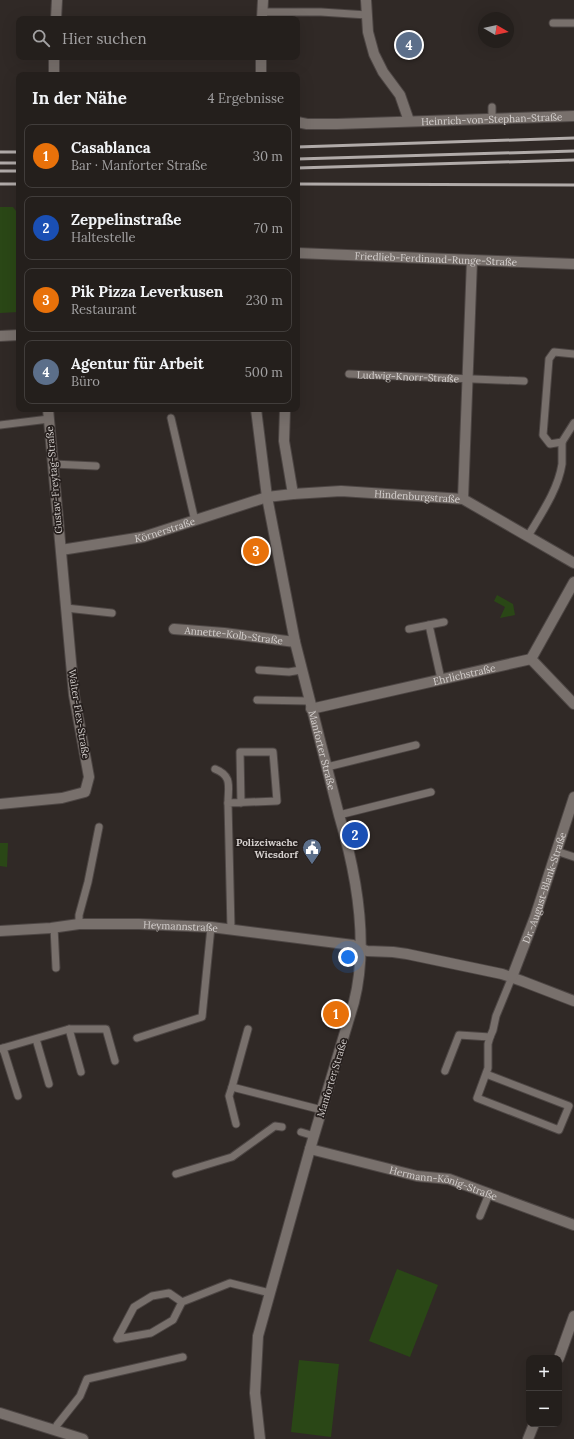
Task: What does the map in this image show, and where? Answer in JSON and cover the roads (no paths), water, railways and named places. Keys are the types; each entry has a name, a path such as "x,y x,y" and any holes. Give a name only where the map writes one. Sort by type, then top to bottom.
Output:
{"street":[{"path":"56,16 57,0"},
{"path":"262,15 263,0"},
{"name":"Heinrich-von-Stephan-Straße","path":"366,0 368,32 374,54 383,72 400,95 409,121"},
{"path":"54,60 54,72"},
{"path":"261,60 261,72"},
{"name":"Heinrich-von-Stephan-Straße","path":"300,123 337,124 574,116"},
{"name":"Friedlieb-Ferdinand-Runge-Straße","path":"300,254 574,264"},
{"name":"Ludwig-Knorr-Straße","path":"464,499 472,260"},
{"path":"0,336 16,335"},
{"name":"Manforter Straße","path":"256,412 267,497 295,642 338,815 346,839 357,896 360,922 360,962 357,991 310,1149 258,1336 256,1393 260,1439"},
{"path":"285,412 284,441 293,494"},
{"name":"Gustav-Freytag-Straße","path":"48,414 60,550"},
{"name":"Hindenburgstraße","path":"267,497 341,491 464,499 574,563"},
{"name":"Körnerstraße","path":"60,550 143,538 267,497"},
{"name":"Walter-Flex-Straße","path":"0,804 62,798 85,792 89,777 74,695 60,550"},
{"path":"574,582 531,659 574,704"},
{"name":"Annette-Kolb-Straße","path":"174,629 224,633 295,642"},
{"name":"Ehrlichstraße","path":"310,705 441,679 531,659"},
{"name":"Dr.-August-Blank-Straße","path":"512,978 535,917 574,797"},
{"name":"Heymannstraße","path":"0,931 79,924 139,924 231,929 345,944 367,951 407,954 512,978 574,1001"},
{"name":"Hermann-König-Straße","path":"310,1149 417,1176 449,1179 574,1225"},
{"path":"560,1355 573,1322"},
{"path":"2,1412 83,1439"},
{"path":"528,1439 533,1427"}],"lane":[{"path":"262,15 321,12 367,15"},
{"path":"552,23 574,23"},
{"path":"492,107 492,118"},
{"path":"562,442 550,444 543,435 549,359 554,352 574,354"},
{"name":"Ludwig-Knorr-Straße","path":"349,374 467,378"},
{"path":"467,378 524,381"},
{"path":"0,425 48,414"},
{"path":"171,418 195,521"},
{"path":"528,536 548,502 558,480 562,464 562,442 574,423"},
{"path":"53,464 96,466"},
{"path":"66,608 112,613"},
{"path":"409,629 444,622"},
{"path":"429,625 441,679"},
{"path":"259,670 289,672 301,670"},
{"path":"257,700 310,705"},
{"path":"327,767 416,745"},
{"path":"228,803 241,803 276,801 273,752 240,752 241,803"},
{"path":"215,769 225,774 228,779 231,929"},
{"path":"338,815 431,792"},
{"path":"79,924 79,916 88,882 99,827"},
{"path":"556,851 574,857"},
{"path":"54,927 56,968"},
{"path":"136,1038 202,1017 211,927"},
{"path":"486,1074 570,1106 559,1130 477,1098 488,1068 488,1044 496,1016 512,978"},
{"path":"69,1029 81,1072"},
{"path":"18,1096 2,1049 69,1029 106,1029 115,1061"},
{"path":"236,1124 229,1096 248,1029"},
{"path":"445,1071 459,1035 490,1037"},
{"path":"36,1039 49,1084"},
{"path":"232,1087 322,1110"},
{"path":"176,1174 232,1157 275,1126 282,1127"},
{"path":"301,1132 314,1136"},
{"path":"480,1216 489,1194"},
{"path":"182,1302 169,1293 152,1296 134,1307 117,1339 150,1333 162,1327 173,1320 182,1302 230,1282 270,1293"},
{"path":"56,1430 57,1425 80,1396 87,1379 183,1357"}],"railway":[{"path":"300,147 574,138"},
{"path":"300,159 574,151"},
{"path":"0,152 16,152"},
{"path":"300,168 574,160"},
{"path":"0,163 16,163"},
{"path":"0,171 16,171"},
{"path":"0,184 16,184"},
{"path":"300,184 574,185"}],"place":[{"name":"Agentur für Arbeit","path":"409,45"},
{"name":"Pik Pizza Leverkusen","path":"256,551"},
{"name":"Zeppelinstraße","path":"355,835"},
{"name":"Polizeiwache Wiesdorf","path":"312,865"},
{"name":"Casablanca","path":"336,1014"}]}
